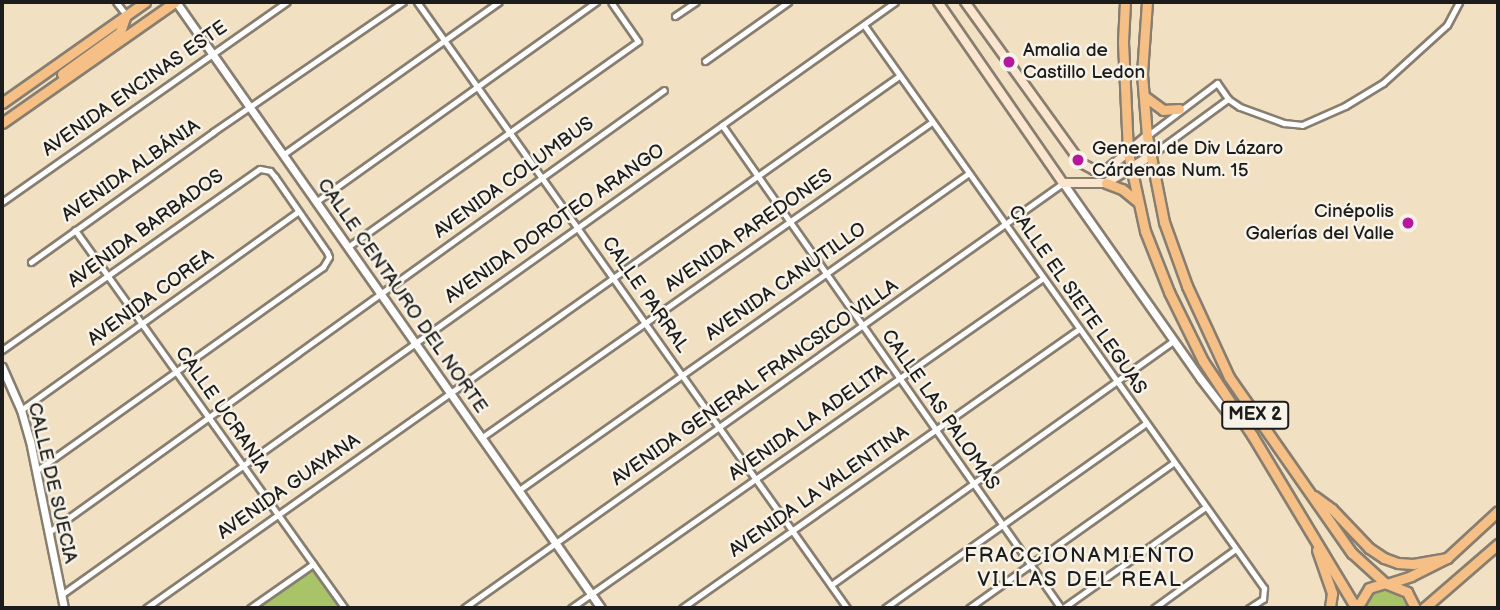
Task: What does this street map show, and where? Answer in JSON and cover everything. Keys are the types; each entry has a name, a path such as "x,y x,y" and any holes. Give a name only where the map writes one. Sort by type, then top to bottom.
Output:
{"main road":[{"path":"2,103 145,2"},
{"path":"2,123 175,2"},
{"path":"938,2 1063,183 1106,183 1122,189 1138,202"},
{"path":"965,2 1081,163 1094,170 1102,170 1128,153 1147,136"},
{"name":"MEX 2","path":"1125,2 1123,42 1128,153 1145,231 1187,331 1311,533 1332,593 1330,608"},
{"name":"MEX 2","path":"1147,2 1143,22 1143,96 1150,156 1164,222 1207,335 1229,377 1352,553 1387,583 1407,592 1415,608"},
{"path":"57,85 65,72 120,32 126,15"},
{"path":"1143,96 1163,110 1179,109"},
{"path":"1106,183 1150,156"},
{"path":"1252,435 1272,455 1280,453"},
{"path":"1308,491 1332,509 1369,548 1384,558 1413,564 1447,558"},
{"path":"1311,533 1357,608 1369,588 1411,576 1447,558 1498,511"},
{"path":"1424,608 1498,544"}],"street":[{"path":"116,2 126,15"},
{"name":"CALLE CENTAURO DEL NORTE","path":"175,2 601,608"},
{"name":"AVENIDA ENCINAS ESTE","path":"2,202 287,2"},
{"name":"AVENIDA ALBÁNIA","path":"31,262 403,2"},
{"name":"CALLE PARRAL","path":"416,2 847,608"},
{"path":"284,154 499,2"},
{"path":"317,201 596,2"},
{"path":"349,246 638,41 611,2"},
{"path":"675,16 696,2"},
{"path":"705,61 788,2"},
{"path":"882,2 887,8"},
{"name":"AVENIDA DOROTEO ARANGO","path":"61,595 895,2"},
{"path":"1147,136 1179,109 1217,83 1228,99 1262,117 1302,125 1345,106 1383,83 1433,40 1447,25 1459,2"},
{"name":"CALLE EL SIETE LEGUAS","path":"864,25 1266,593 1249,608"},
{"name":"AVENIDA GUAYANA","path":"146,608 899,76"},
{"name":"AVENIDA COLUMBUS","path":"49,532 664,90"},
{"path":"1150,156 1228,99"},
{"name":"AVENIDA PAREDONES","path":"481,438 932,122"},
{"name":"CALLE LAS PALOMAS","path":"722,125 898,379 1062,608"},
{"name":"AVENIDA BARBADOS","path":"2,350 260,169 270,171 327,252 327,262 175,371"},
{"name":"AVENIDA CANUTILLO","path":"519,490 969,173"},
{"path":"1063,183 1173,341 1227,413 1245,424"},
{"name":"AVENIDA GENERAL FRANCSICO VILLA","path":"464,608 1063,183"},
{"name":"AVENIDA COREA","path":"21,410 299,212"},
{"name":"CALLE UCRANIA","path":"75,230 345,608"},
{"name":"AVENIDA LA ADELITA","path":"570,608 1043,278"},
{"name":"AVENIDA LA VALENTINA","path":"682,608 1079,330"},
{"path":"831,585 1173,341"},
{"name":"CALLE DE SUECIA","path":"2,367 21,410 37,470 64,608"},
{"path":"37,470 175,371"},
{"path":"885,608 1145,424"},
{"path":"969,608 1173,463"},
{"path":"1062,608 1204,508"},
{"path":"1154,608 1234,550"},
{"path":"250,608 313,564"}],"green space":[{"path":"313,564 344,608 251,608"},
{"path":"1383,589 1398,593 1409,608 1363,608 1370,596"}],"place":[{"name":"Amalia de Castillo Ledon","path":"1009,62"},
{"name":"General de Div Lázaro Cárdenas Num. 15","path":"1078,160"},
{"name":"Cinépolis Galerías del Valle","path":"1408,223"}],"district":[{"name":"FRACCIONAMIENTO VILLAS DEL REAL","path":"1080,568"}]}
